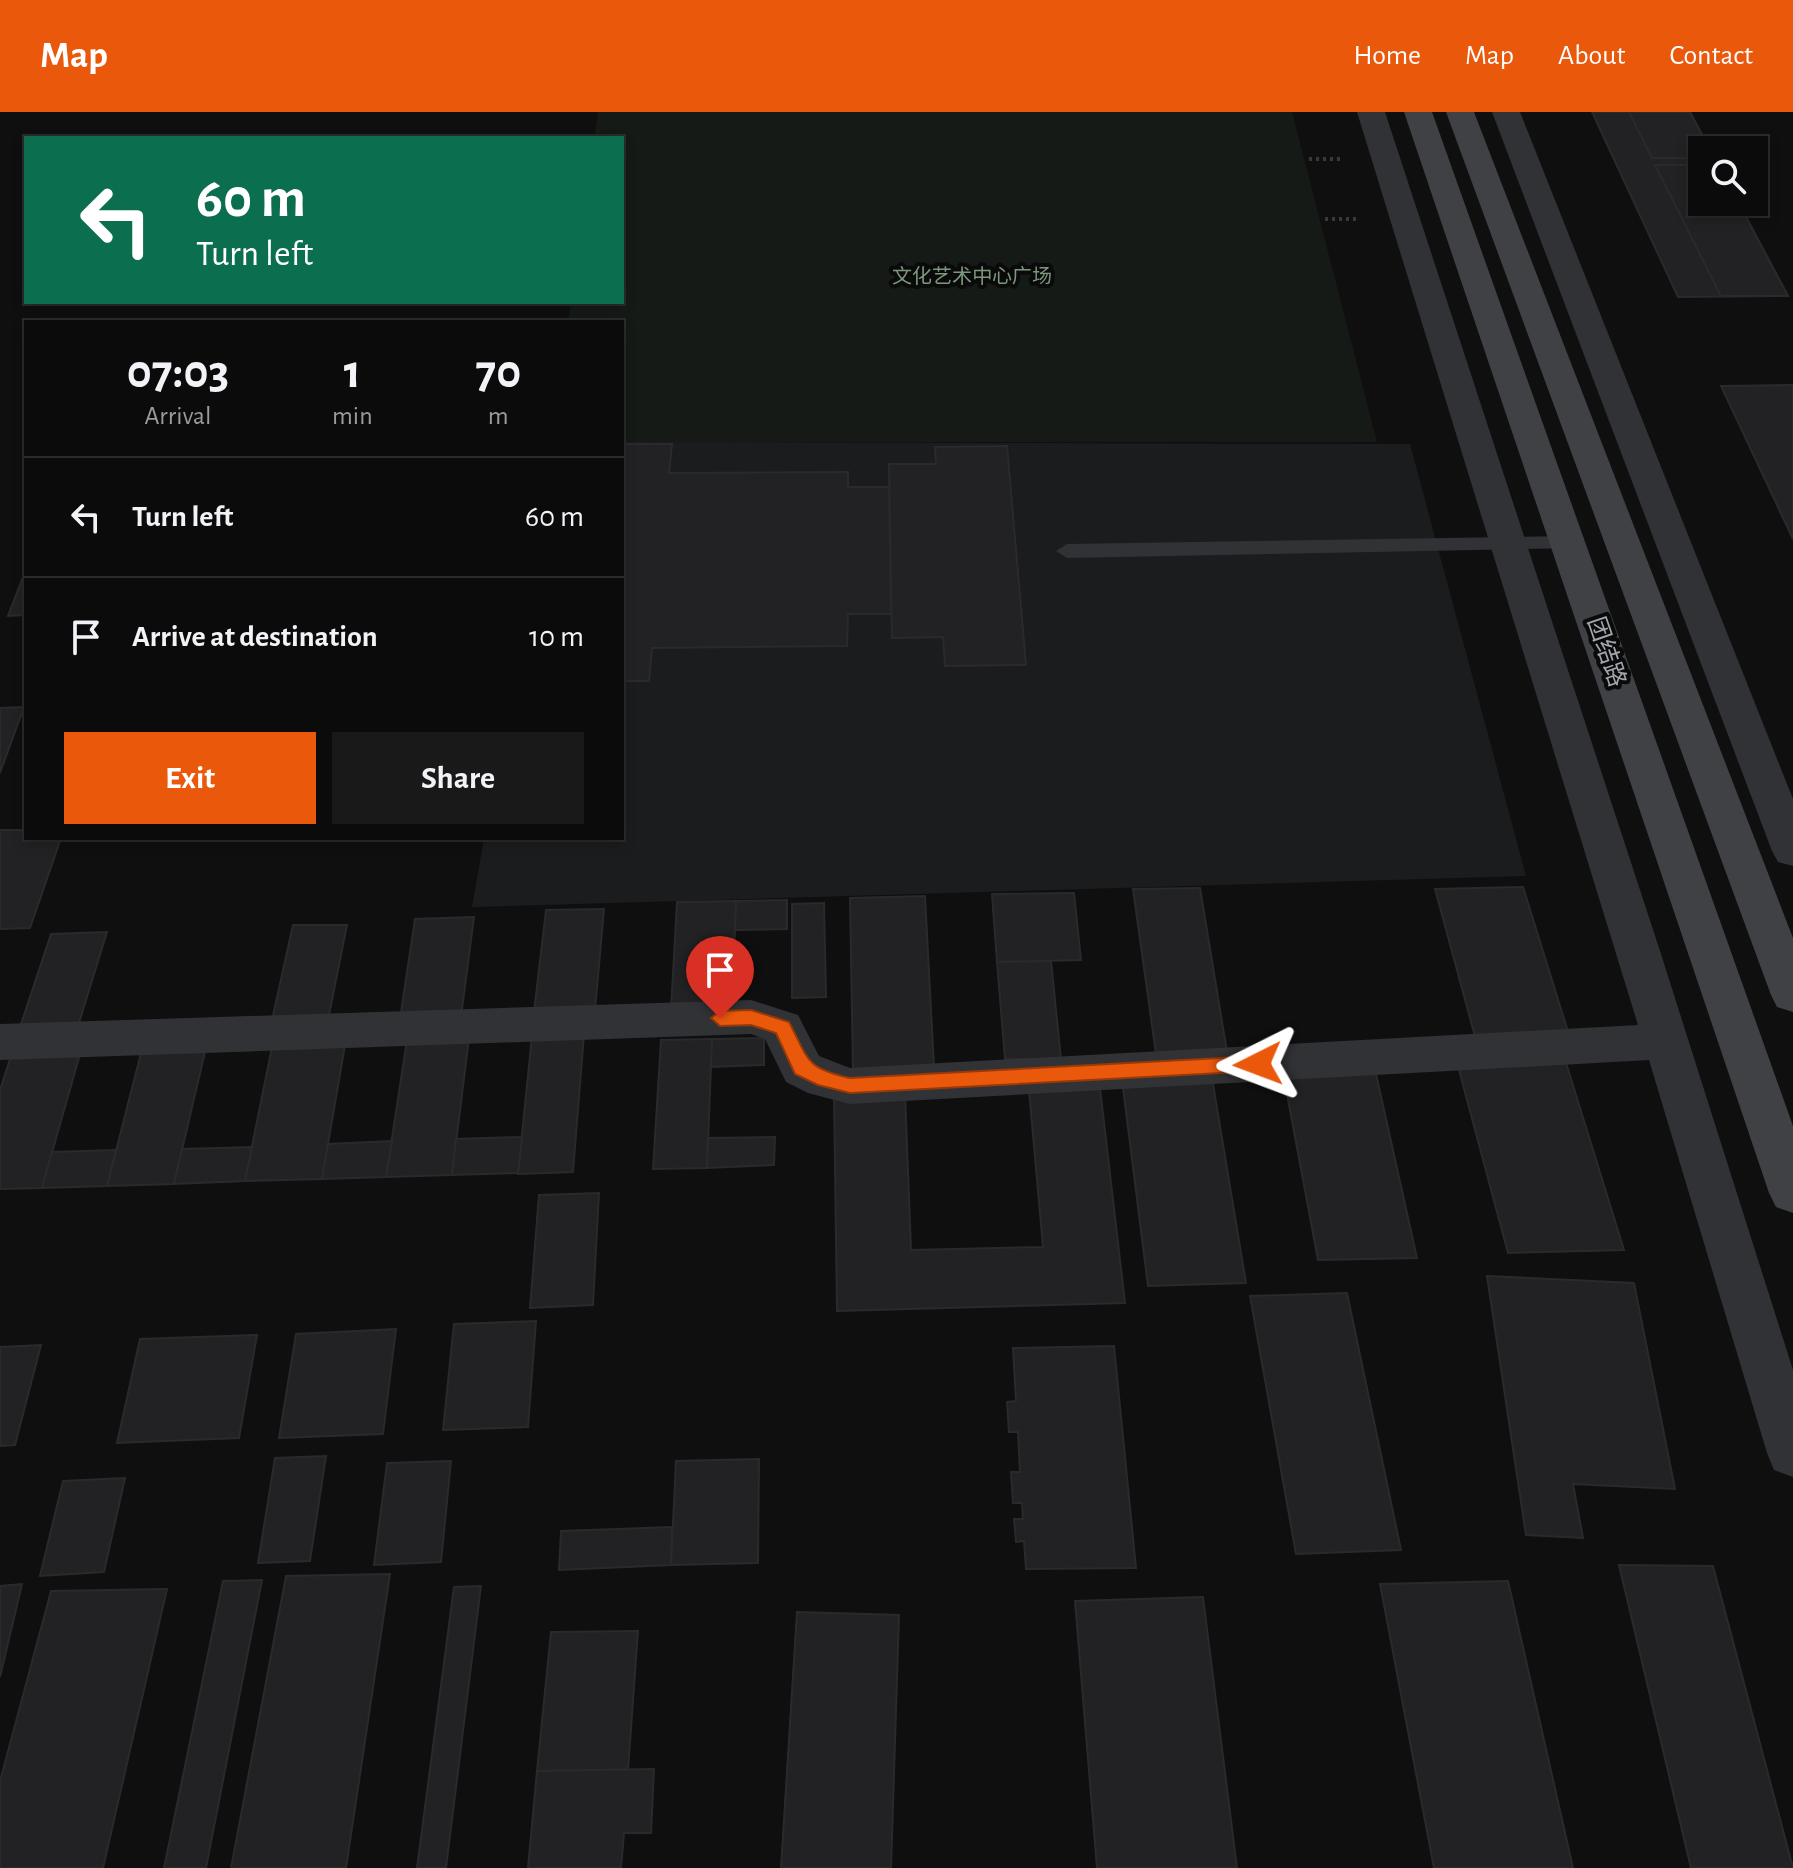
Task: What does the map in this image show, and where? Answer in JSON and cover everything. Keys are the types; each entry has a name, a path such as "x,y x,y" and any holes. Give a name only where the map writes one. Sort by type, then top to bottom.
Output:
{"main road":[{"name":"团结路","path":"1418,112 1793,1193"},
{"path":"1460,112 1793,995"}],"street":[{"path":"1371,112 1666,1041 1793,1453"},
{"path":"1506,112 1793,851"},
{"path":"0,1042 751,1017 782,1027 802,1069 824,1080 850,1086 1666,1041"}],"lane":[{"path":"1067,551 1569,543"}],"shaded area":[{"path":"624,442 1410,444 1526,876 472,907 484,840 624,840"}],"green space":[{"name":"文化艺术中心广场","path":"598,112 1292,112 1377,442 624,442 624,320 568,320 571,304 624,304 624,136 594,136"}],"building":[{"path":"1592,112 1690,112 1703,136 1688,136 1688,216 1745,216 1788,296 1678,297"},
{"path":"1629,112 1690,112 1703,136 1688,136 1688,158 1652,158"},
{"path":"1655,165 1688,165 1688,216 1745,216 1788,296 1721,296"},
{"path":"1793,385 1793,443 1765,386"},
{"path":"1793,385 1793,539 1721,386"},
{"path":"624,444 672,444 669,473 848,472 848,487 889,487 891,614 848,614 847,646 652,648 649,681 624,681"},
{"path":"1007,446 1026,665 945,666 943,637 892,638 889,464 936,464 935,447"},
{"path":"24,574 24,615 8,616"},
{"path":"24,707 0,773 0,708"},
{"path":"0,830 24,830 24,840 60,840 30,928 0,929"},
{"path":"1523,887 1570,1038 1476,1040 1435,889"},
{"path":"1200,888 1227,1052 1156,1054 1133,889"},
{"path":"1074,893 1081,960 997,962 992,894"},
{"path":"925,896 934,1067 853,1070 850,898"},
{"path":"787,900 787,929 734,930 736,901"},
{"path":"736,901 732,1008 671,1010 677,902"},
{"path":"824,903 826,997 792,998 792,904"},
{"path":"604,909 595,1010 534,1012 546,910"},
{"path":"474,917 461,1017 400,1019 415,919"},
{"path":"293,925 347,925 328,1020 272,1020"},
{"path":"107,932 78,1026 20,1027 51,934"},
{"path":"1051,961 1061,1059 1005,1059 997,962"},
{"path":"584,1034 573,1172 518,1174 532,1036"},
{"path":"469,1038 452,1175 386,1177 407,1040"},
{"path":"764,1038 764,1065 710,1067 712,1039"},
{"path":"712,1039 707,1168 653,1169 661,1040"},
{"path":"345,1045 322,1179 245,1181 272,1047"},
{"path":"205,1052 174,1184 107,1186 141,1053"},
{"path":"1563,1053 1624,1250 1508,1253 1455,1055"},
{"path":"80,1054 42,1188 0,1189 0,1090 11,1056"},
{"path":"1374,1065 1417,1258 1318,1260 1282,1067"},
{"path":"1212,1078 1246,1283 1148,1286 1122,1080"},
{"path":"1100,1088 1125,1303 837,1311 834,1094 905,1093 911,1250 1043,1247 1029,1090"},
{"path":"522,1137 518,1173 452,1175 456,1139"},
{"path":"775,1137 774,1165 707,1168 708,1138"},
{"path":"392,1141 386,1177 322,1179 328,1144"},
{"path":"252,1147 245,1181 174,1184 182,1149"},
{"path":"116,1150 107,1186 42,1188 52,1152"},
{"path":"599,1193 593,1305 530,1308 539,1195"},
{"path":"1487,1276 1634,1283 1675,1489 1573,1484 1583,1538 1526,1535"},
{"path":"1347,1293 1401,1550 1296,1554 1250,1296"},
{"path":"536,1321 528,1427 443,1430 454,1324"},
{"path":"396,1329 383,1434 279,1438 296,1334"},
{"path":"257,1335 239,1438 117,1443 140,1339"},
{"path":"41,1345 15,1445 0,1446 0,1347"},
{"path":"1114,1346 1136,1568 1026,1569 1024,1541 1016,1542 1014,1519 1023,1519 1022,1503 1013,1503 1011,1472 1020,1472 1018,1432 1009,1432 1007,1402 1016,1401 1013,1348"},
{"path":"326,1456 310,1561 258,1563 275,1458"},
{"path":"759,1459 758,1563 671,1565 676,1461"},
{"path":"451,1461 441,1562 374,1565 387,1463"},
{"path":"125,1478 104,1572 40,1576 63,1481"},
{"path":"672,1527 671,1565 559,1570 561,1531"},
{"path":"1619,1565 1713,1566 1793,1868 1691,1868"},
{"path":"390,1574 346,1868 231,1868 286,1576"},
{"path":"262,1580 206,1868 164,1868 223,1581"},
{"path":"1508,1581 1573,1868 1434,1868 1380,1584"},
{"path":"22,1584 0,1677 0,1586"},
{"path":"481,1586 446,1868 417,1868 454,1587"},
{"path":"167,1589 103,1868 0,1868 0,1781 51,1591"},
{"path":"1203,1597 1237,1868 1097,1868 1075,1601"},
{"path":"797,1612 899,1615 891,1868 781,1868"},
{"path":"638,1631 628,1770 537,1771 551,1632"},
{"path":"654,1769 651,1833 624,1833 621,1868 528,1868 537,1771"}],"route":[{"path":"720,1018 751,1017 782,1027 802,1069 824,1080 850,1086 1258,1064"}]}
